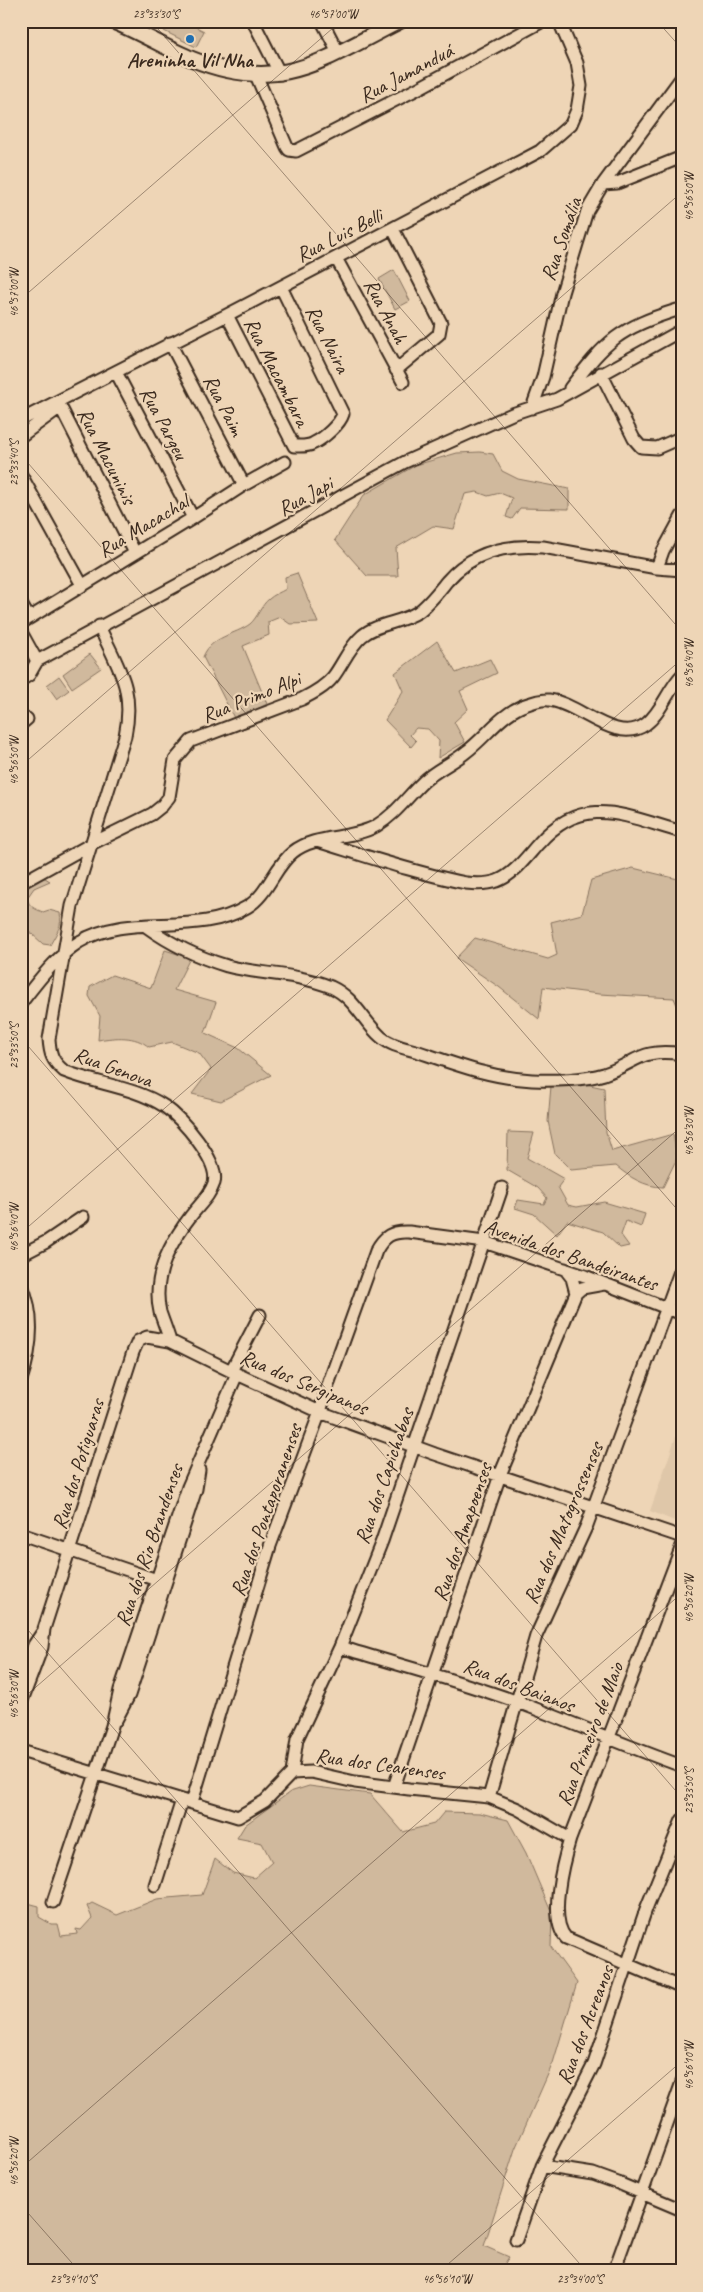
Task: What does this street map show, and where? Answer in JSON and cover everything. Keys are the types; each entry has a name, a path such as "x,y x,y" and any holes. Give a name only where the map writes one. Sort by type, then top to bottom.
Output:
{"main road":[{"path":"112,21 141,26 182,54 209,65 256,75 280,74 302,68 394,23"}],"street":[{"path":"253,21 280,74"},
{"path":"322,21 338,52"},
{"name":"Rua Jamanduá","path":"256,75 287,147 289,150 296,151 419,88 543,21"},
{"name":"Rua Luis Belli","path":"21,420 60,404 170,343 394,229 540,151 571,124 577,110 581,86 577,63 559,21"},
{"name":"Rua Somália","path":"532,408 543,377 562,294 587,211 603,184 682,77"},
{"path":"603,184 617,183 682,157"},
{"path":"394,229 441,323 440,334 396,370"},
{"name":"Rua Anah","path":"336,258 403,382"},
{"name":"Rua Naira","path":"281,286 341,408 342,419 314,443 305,446 294,446"},
{"path":"568,392 608,342 645,320 677,310 682,311"},
{"name":"Rua Macambara","path":"227,315 294,446"},
{"name":"Rua Japi","path":"37,661 424,452 512,414 557,399 682,330"},
{"name":"Rua Paim","path":"170,343 244,485"},
{"name":"Rua Pargeu","path":"116,372 193,518"},
{"path":"602,373 634,439 640,447 648,449 666,445 682,437"},
{"path":"21,436 60,404"},
{"name":"Rua Macuninis","path":"60,404 135,553"},
{"name":"Rua Macachal","path":"25,620 244,485 285,462"},
{"path":"21,475 82,585"},
{"path":"657,568 663,551 682,516"},
{"name":"Rua Primo Alpi","path":"21,883 93,843 152,814 169,797 175,760 191,741 302,699 317,691 333,678 354,644 362,636 371,630 418,612 472,558 497,549 526,546 543,547 657,568 682,570"},
{"path":"21,604 25,620"},
{"name":"Rua Genova","path":"99,626 126,685 129,700 129,718 126,736 72,906 49,1039 50,1053 54,1062 64,1071 143,1096 164,1106 182,1122 209,1158 215,1171 214,1182 209,1193 176,1235 166,1258 160,1282 159,1296 160,1311 170,1341"},
{"path":"21,632 37,661 29,675 21,680"},
{"path":"21,1003 63,954 80,941 104,931 125,926 146,927 202,922 226,916 248,907 262,893 290,854 298,848 368,830 386,820 406,802 423,782 464,754 494,726 519,707 549,700 569,707 601,723 630,730 646,724 652,718 682,675"},
{"path":"318,842 468,883 484,883 496,881 513,871 552,829 581,814 614,812 682,832"},
{"path":"355,834 356,853"},
{"path":"146,927 192,955 229,966 299,977 333,988 351,1000 386,1041 484,1073 536,1080 592,1076 609,1072 645,1054 656,1052 682,1054"},
{"name":"Rua dos Capichabas","path":"292,1772 297,1738 340,1647 382,1541 502,1188"},
{"path":"21,1255 46,1242 83,1217"},
{"name":"Avenida dos Bandeirantes","path":"388,1235 397,1231 484,1242 565,1269 682,1314"},
{"name":"Rua dos Pontaporanenses","path":"155,1885 187,1801 270,1546 320,1412 376,1252 388,1235"},
{"name":"Rua dos Matogrossenses","path":"489,1797 515,1701 536,1636 587,1525 682,1266"},
{"path":"565,1269 572,1278 576,1293 582,1288 605,1284"},
{"path":"21,1283 27,1296 31,1340 28,1360 21,1380"},
{"name":"Rua dos Amapoenses","path":"394,1787 500,1475 576,1293"},
{"path":"201,1452 260,1315"},
{"name":"Rua dos Potiguaras","path":"21,1702 42,1647 44,1630 71,1551 133,1352 138,1341 147,1337 170,1341"},
{"name":"Rua dos Sergipanos","path":"170,1341 234,1373 320,1412 414,1447 682,1537"},
{"name":"Rua dos Rio Brandenses","path":"112,1726 120,1690 201,1452"},
{"name":"Rua dos Rio Brandenses","path":"112,1726 129,1695 175,1555 196,1489 201,1452"},
{"path":"21,1534 157,1580"},
{"name":"Rua Primeiro de Maio","path":"628,1964 568,1939 562,1934 558,1899 563,1862 570,1839 682,1546"},
{"name":"Rua dos Potiguaras","path":"21,1678 34,1645 44,1630"},
{"name":"Rua dos Baianos","path":"340,1647 417,1671 432,1672 515,1701 609,1740 682,1766"},
{"path":"53,1902 112,1726"},
{"name":"Rua dos Cearenses","path":"21,1751 238,1818 265,1801 292,1772 311,1772 355,1782 489,1797 518,1809 570,1839"},
{"name":"Rua dos Acreanos","path":"516,2240 542,2166 594,2064 646,1909 682,1820"},
{"path":"628,1964 682,1988"},
{"path":"614,2271 682,2082"},
{"path":"542,2166 593,2174 682,2210"}],"shaded area":[{"name":"Areninha Vil Nha","path":"169,21 184,21 204,31 196,47 164,31"},
{"path":"394,270 410,301 395,309 379,279"},
{"path":"480,452 493,454 502,471 518,479 569,489 569,509 520,508 512,519 506,517 512,498 500,493 488,496 477,492 465,494 454,529 433,526 396,548 398,576 367,576 335,540 364,495 416,465 457,453"},
{"path":"297,573 318,623 290,624 280,617 268,622 269,635 243,646 267,704 235,720 203,657 217,640 250,624 266,602 286,589 285,577"},
{"path":"437,641 456,673 490,659 497,673 460,691 468,709 454,722 465,742 438,758 439,741 428,729 416,728 410,735 416,741 411,747 385,720 403,691 395,673"},
{"path":"90,654 101,668 72,688 63,674"},
{"path":"59,676 69,690 57,699 47,685"},
{"path":"633,868 682,880 682,1017 674,998 599,994 543,987 539,1019 499,987 456,958 475,938 548,959 557,955 551,922 582,914 591,880"},
{"path":"40,875 50,881 34,888 27,898 31,906 37,910 43,912 49,910 60,913 60,925 50,945 43,944 31,933 21,933 21,886"},
{"path":"165,950 190,958 174,990 216,1002 205,1033 238,1048 271,1075 221,1101 192,1094 211,1069 199,1053 172,1042 149,1047 138,1040 131,1039 98,1040 100,1016 89,996 90,987 112,975 151,988"},
{"path":"581,1083 604,1088 606,1132 612,1151 673,1134 677,1158 663,1187 656,1187 638,1181 616,1166 571,1170 555,1154 548,1121 551,1086"},
{"path":"508,1132 534,1133 527,1158 564,1179 558,1187 568,1205 577,1207 604,1202 645,1214 641,1227 626,1221 621,1235 629,1246 620,1248 603,1232 567,1221 557,1235 534,1214 515,1208 518,1200 544,1204 547,1198 538,1188 507,1170"},
{"path":"682,1419 682,1509 677,1522 650,1511"},
{"path":"309,1786 370,1794 403,1832 434,1824 444,1812 480,1813 508,1820 526,1853 552,1914 551,1947 577,1983 553,2063 515,2149 484,2246 509,2257 500,2271 21,2271 21,1905 24,1902 39,1906 39,1917 51,1924 58,1924 61,1936 77,1934 76,1929 81,1930 92,1918 87,1906 92,1903 117,1915 157,1899 202,1895 215,1859 233,1873 254,1878 272,1862 262,1843 237,1838 245,1825 290,1792"}],"place":[{"name":"Areninha Vil Nha","path":"190,39"}]}
